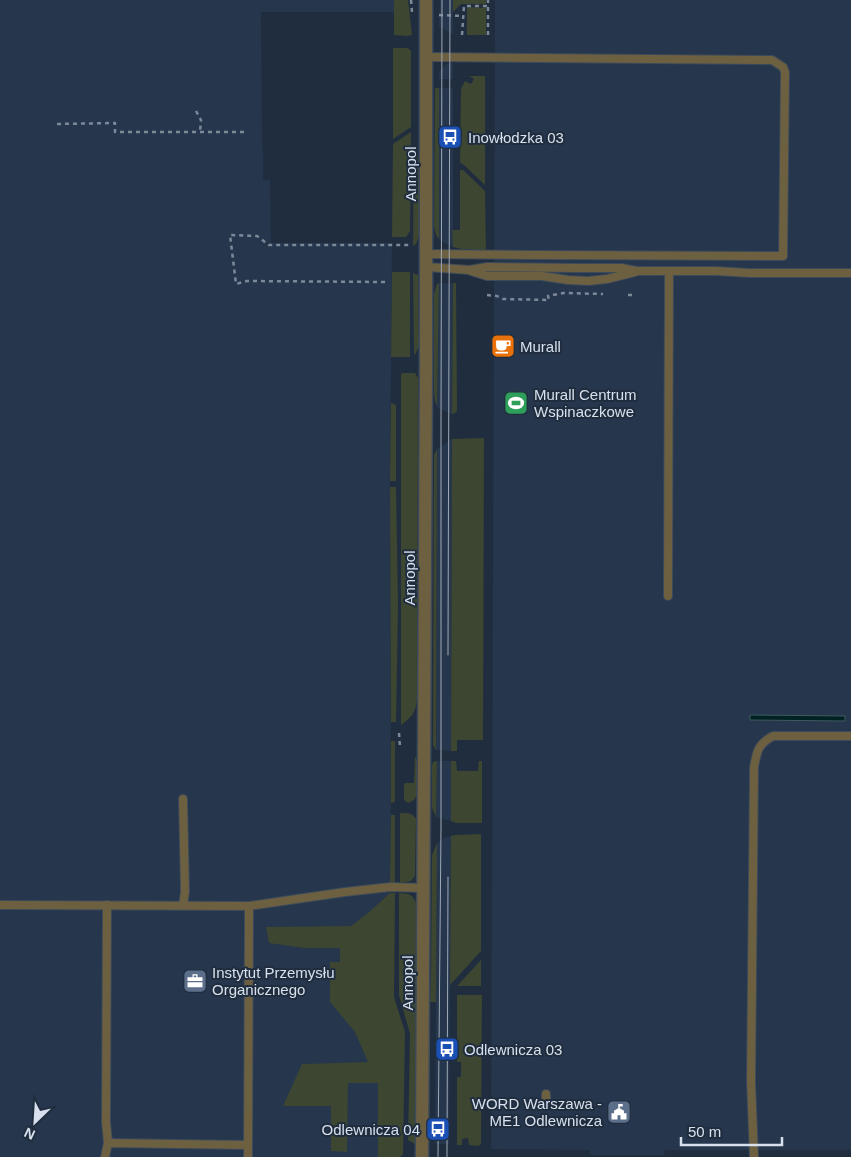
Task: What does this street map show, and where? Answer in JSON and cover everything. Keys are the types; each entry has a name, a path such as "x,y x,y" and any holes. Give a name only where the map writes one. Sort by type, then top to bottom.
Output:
{"street":[{"name":"Annopol","path":"422,1157 427,260 426,0"}],"lane":[{"path":"427,57 772,60 783,67 785,72 783,256 539,255 427,260"},
{"path":"427,260 487,276 542,276 588,281 607,279 636,271"},
{"path":"470,270 487,267 621,268 636,271 851,273"},
{"path":"668,596 669,271"},
{"path":"754,1157 751,1082 754,767 757,752 763,741 773,736 851,736"},
{"path":"183,799 185,892 183,905"},
{"path":"0,905 249,906 390,887 424,888"},
{"path":"105,1157 108,1144 106,1122 107,905"},
{"path":"248,1157 249,906"},
{"path":"108,1144 248,1145"}],"path":[{"path":"411,0 412,16"},
{"path":"488,0 488,35"},
{"path":"462,35 464,6 488,6"},
{"path":"196,111 200,120 200,132"},
{"path":"57,124 115,123 115,132 248,132"},
{"path":"386,282 247,281 236,284 230,235 257,236 269,245 412,245"},
{"path":"486,296 497,296 503,299 549,300 548,296 564,293 603,294"},
{"path":"628,295 632,296"},
{"path":"398,733 400,747"}],"shaded area":[{"path":"0,0 394,0 394,12 261,12 263,180 270,180 271,243 392,243 389,1157 0,1157"},
{"path":"394,0 408,0 412,35 394,35"},
{"path":"440,0 453,0 453,34 439,27"},
{"path":"453,0 486,0 486,4 461,4 453,12"},
{"path":"495,0 851,0 851,1150 665,1150 664,1155 590,1155 590,1150 491,1149"},
{"path":"468,7 486,8 486,35 467,35"},
{"path":"393,48 408,48 411,51 411,127 393,139"},
{"path":"453,63 453,79 439,79 439,72 447,64"},
{"path":"469,76 485,76 485,185 460,162 461,89 465,81 471,84 474,79"},
{"path":"435,88 439,88 439,239 434,226"},
{"path":"439,88 453,88 453,247 439,239"},
{"path":"411,132 410,231 406,237 392,237 393,144"},
{"path":"414,146 419,163 419,236 416,244 413,246"},
{"path":"460,170 463,170 485,191 486,250 453,247 452,230 460,230"},
{"path":"392,272 410,272 410,357 391,357"},
{"path":"413,273 418,275 419,346 414,355"},
{"path":"439,283 453,283 452,414 439,409 437,406"},
{"path":"439,283 437,406 434,393 434,294"},
{"path":"453,283 456,283 457,411 452,414"},
{"path":"402,373 415,373 418,378 417,700 412,714 401,725 401,375"},
{"path":"391,403 396,405 396,481 390,481"},
{"path":"484,438 483,740 457,740 457,751 451,751 452,439"},
{"path":"452,439 451,751 436,750 437,449"},
{"path":"437,449 436,750 433,745 434,455"},
{"path":"390,487 396,487 398,607 396,722 391,722"},
{"path":"750,715 845,716 845,721 750,720"},
{"path":"391,741 395,741 395,802 391,803"},
{"path":"415,756 417,760 417,795 414,800 408,803 404,800 404,785 405,783 414,783"},
{"path":"437,761 451,761 451,821 436,817"},
{"path":"437,761 436,817 432,808 432,765 433,762"},
{"path":"451,761 456,761 457,771 478,771 479,761 482,761 482,823 456,823 451,821"},
{"path":"400,813 411,814 416,819 415,876 411,881 400,883"},
{"path":"391,815 395,815 395,883 390,882"},
{"path":"481,834 481,951 450,985 451,836"},
{"path":"451,836 449,1144 435,1144 437,843"},
{"path":"437,843 436,1002 430,1002 432,855"},
{"path":"390,893 395,893 394,997 405,1032 403,1154 400,1157 378,1157 378,1083 348,1083 347,1152 331,1151 331,1106 283,1106 302,1064 368,1062 355,1032 330,1002 330,962 340,962 340,948 304,948 269,943 266,927 351,926"},
{"path":"399,893 410,895 416,903 415,1144 408,1140 410,1034 399,995"},
{"path":"481,960 481,986 457,986"},
{"path":"457,995 482,995 481,1143 479,1146 469,1145 468,1138 462,1139 462,1145 457,1145 457,1077 461,1077 461,1062 457,1062"}],"tram line":[{"path":"438,1157 441,828 442,0"},
{"path":"448,655 450,0"},
{"path":"447,1157 448,877"}],"place":[{"name":"Inowłodzka 03","path":"450,137"},
{"name":"Murall","path":"503,346"},
{"name":"Murall Centrum Wspinaczkowe","path":"516,403"},
{"name":"Instytut Przemysłu Organicznego","path":"195,981"},
{"name":"Odlewnicza 03","path":"447,1049"},
{"name":"WORD Warszawa - ME1 Odlewnicza","path":"619,1112"},
{"name":"Odlewnicza 04","path":"438,1129"}]}
